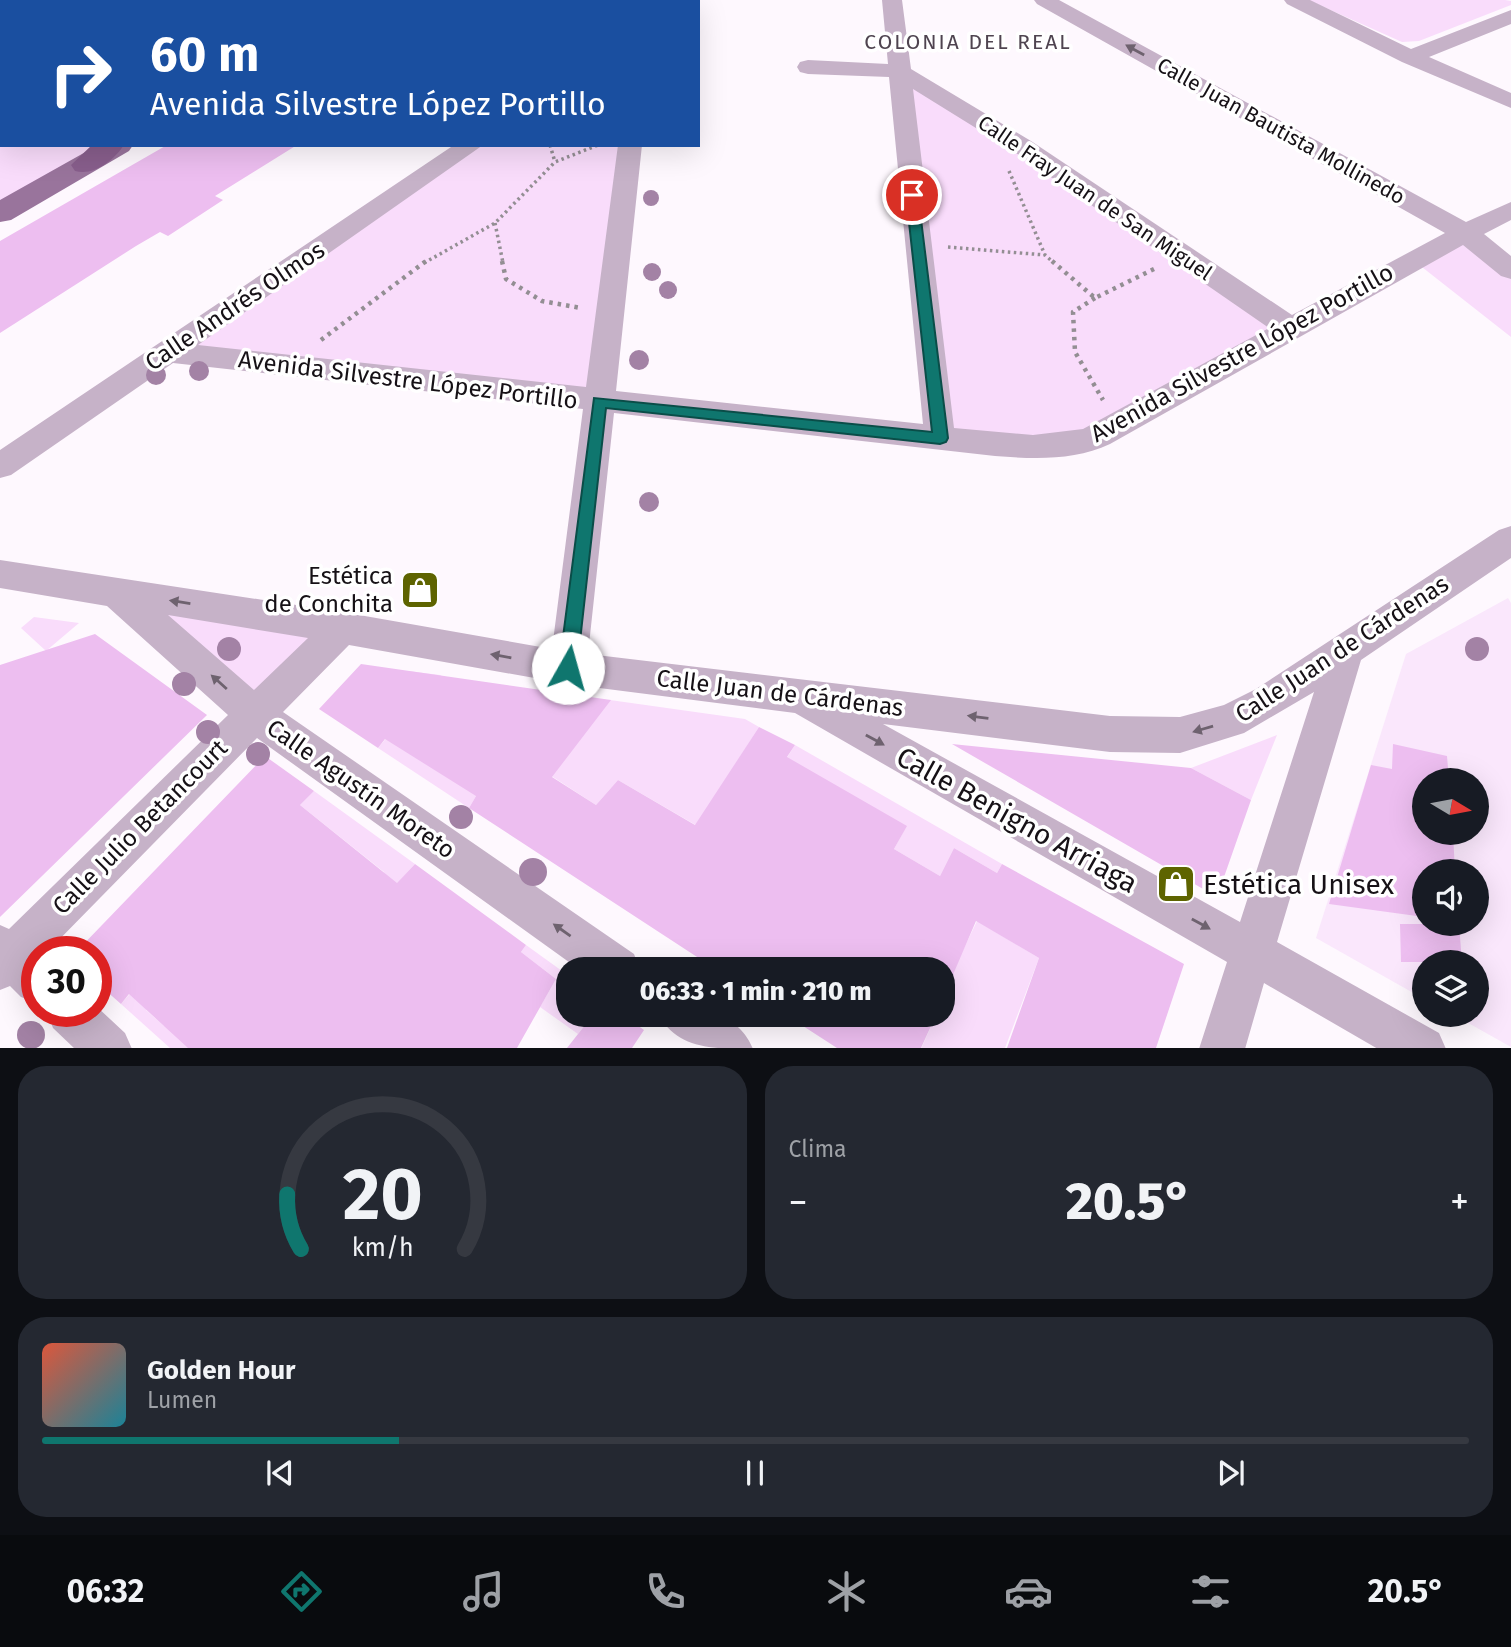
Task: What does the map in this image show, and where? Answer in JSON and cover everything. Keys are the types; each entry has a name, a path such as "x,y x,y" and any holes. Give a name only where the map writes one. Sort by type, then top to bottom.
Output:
{"highway":[{"path":"85,164 107,147"}],"main road":[{"path":"0,212 115,147"}],"street":[{"path":"892,0 940,438"},
{"name":"Calle Juan Bautista Mollinedo","path":"1045,0 1464,232 1511,270"},
{"path":"1294,0 1410,57 1511,101"},
{"path":"1410,57 1511,16"},
{"path":"808,67 899,71"},
{"name":"Calle Fray Juan de San Miguel","path":"899,71 1022,146 1290,328"},
{"name":"Calle Andrés Olmos","path":"0,466 468,147"},
{"path":"568,668 630,147"},
{"name":"Avenida Silvestre López Portillo","path":"168,352 940,438 1036,446 1065,444 1089,439 1118,425 1464,232 1511,210"},
{"name":"Calle Juan de Cárdenas","path":"0,574 342,628 568,668 1110,734 1180,735 1231,721 1260,706 1511,540"},
{"name":"Calle Agustín Moreto","path":"116,592 253,713 600,957"},
{"name":"Calle Julio Betancourt","path":"12,963 253,713 342,628"},
{"path":"1223,1048 1346,648"},
{"name":"Calle Benigno Arriaga","path":"794,694 1423,1048"},
{"path":"85,1027 108,1048"},
{"path":"699,1027 730,1048"}],"path":[{"path":"1022,146 1008,169 1045,255 1095,298"},
{"path":"551,147 555,162"},
{"path":"286,366 430,258 495,223 555,162 593,147"},
{"path":"495,223 506,279 542,300 610,313"},
{"path":"917,244 1045,255"},
{"path":"1118,425 1075,352 1073,312 1095,298 1182,255"}],"shaded area":[{"path":"1308,0 1505,0 1511,1 1511,5 1419,41 1402,42"},
{"path":"899,71 1290,328 1089,439 940,438"},
{"path":"0,147 116,147 0,213"},
{"path":"468,147 630,147 600,402 168,352"},
{"path":"1464,232 1511,270 1511,337 1413,260"},
{"path":"116,592 342,628 253,713"},
{"path":"1508,598 1511,603 1511,1047 1475,1027 1489,1027 1489,950 1412,950 1412,992 1316,938 1406,654"},
{"path":"34,617 79,623 46,651 21,628"},
{"path":"408,671 440,675 489,704 476,796 469,808 378,748 426,691 386,694"},
{"path":"610,700 745,719 759,727 708,807 706,831 618,780 596,805 513,751"},
{"path":"1277,735 1251,800 1191,768"},
{"path":"795,745 1002,864 997,873 954,848 940,876 894,849 906,827 776,775"},
{"path":"314,791 415,864 390,891 384,872 300,805"},
{"path":"977,921 1039,958 1005,1048 921,1048 931,1027 955,1027 955,967"},
{"path":"526,945 556,967 556,979 521,952"},
{"path":"155,965 146,1010 164,1026 186,999 219,1028 202,1048 170,1048 121,1004"},
{"path":"556,979 556,1018 540,1007"},
{"path":"568,1027 584,1027 578,1034"}],"building":[{"path":"164,147 294,147 215,196 223,200 168,236 160,232 0,333 0,241"},
{"path":"95,634 207,715 0,917 0,665"},
{"path":"361,664 611,700 552,777 596,805 618,780 695,825 759,727 795,745 787,757 907,826 894,849 940,876 954,848 997,873 1002,864 1184,964 1156,1048 1007,1048 1039,958 976,921 955,970 955,957 697,957 469,808 476,796 385,739 378,748 319,709"},
{"path":"952,744 1191,768 1251,800 1217,897"},
{"path":"1393,744 1447,756 1448,768 1412,768 1412,845 1454,845 1454,859 1412,859 1412,915 1329,904 1371,765 1392,769"},
{"path":"265,756 314,791 300,805 397,883 415,864 526,945 521,952 556,979 517,1048 188,1048 129,994 121,1004 112,996 112,936 91,936"},
{"path":"1400,924 1412,924 1412,936 1460,936 1461,950 1412,950 1412,962 1401,962"},
{"path":"584,1027 640,1027 644,1030 632,1048 567,1048"},
{"path":"805,1027 931,1027 921,1048 837,1048"}],"place":[{"name":"Estética de Conchita","path":"420,590"},
{"name":"Estética Unisex","path":"1176,884"}],"district":[{"name":"COLONIA DEL REAL","path":"968,42"}],"route":[{"path":"568,668 600,402 940,438 912,195"}]}
